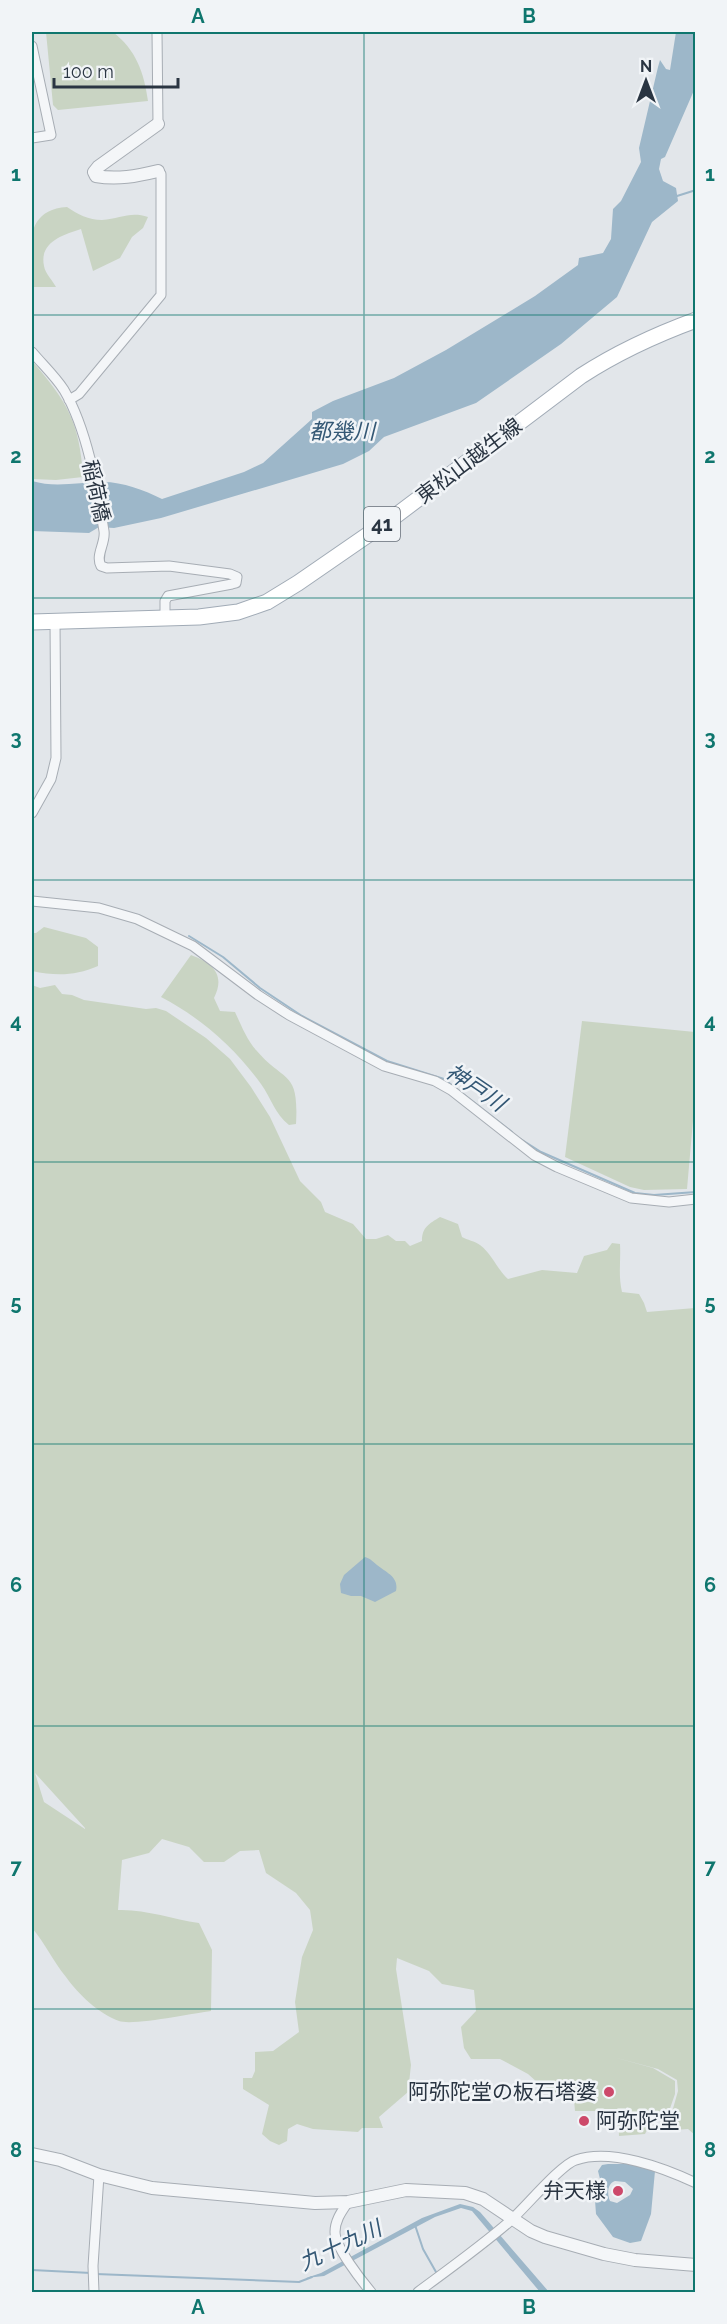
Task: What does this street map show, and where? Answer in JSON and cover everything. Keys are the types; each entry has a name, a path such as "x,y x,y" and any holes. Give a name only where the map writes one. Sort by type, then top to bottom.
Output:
{"main road":[{"name":"東松山越生線","path":"32,621 165,618 238,612 277,597 398,514 581,376 610,357 648,338 696,320"}],"street":[{"path":"69,400 79,394 94,377 161,295 161,174 158,171 133,177 109,178 96,176 94,172 158,124 157,32"},
{"path":"32,46 51,135 32,138"},
{"name":"稲荷橋","path":"32,352 63,388 87,449 105,533 99,561 103,567 169,566 230,574 237,577 236,583 168,596 165,601 165,618"},
{"path":"32,813 51,779 56,758 55,621"},
{"path":"32,901 99,908 137,919 193,946 258,995 289,1015 384,1066 435,1081 451,1090 534,1155 557,1167 631,1198 669,1202 696,1198"},
{"path":"32,2154 60,2160 99,2175 152,2188 315,2203 348,2202 406,2190 465,2193 483,2199 531,2231 545,2237 604,2254 635,2260 696,2265"},
{"path":"418,2292 502,2228 570,2162 584,2158 642,2162 696,2183"},
{"path":"94,2292 92,2279 99,2175"},
{"path":"348,2202 338,2217 336,2237 351,2266 371,2292"}],"green space":[{"path":"46,32 113,32 128,46 138,62 148,101 58,110 53,105"},
{"path":"67,207 83,216 97,220 130,215 148,217 143,228 132,237 120,258 93,271 81,229 54,241 45,251 43,258 47,274 56,287 32,287 31,248 35,225 42,216 52,210"},
{"path":"32,361 54,388 70,414 79,442 83,477 56,480 32,479"},
{"path":"44,927 86,938 98,947 98,966 81,972 65,974 32,971 32,933"},
{"path":"191,955 215,970 218,982 214,998 220,1011 235,1012 253,1046 292,1085 295,1094 296,1124 289,1125 284,1121 251,1070 216,1034 190,1014 161,997"},
{"path":"32,985 40,988 55,985 62,994 84,1000 166,1011 206,1038 230,1059 251,1087 270,1117 300,1181 321,1202 325,1212 353,1224 366,1239 388,1235 396,1241 405,1241 410,1246 422,1241 425,1229 440,1217 458,1224 462,1237 484,1249 508,1279 542,1270 577,1273 584,1256 607,1250 612,1243 620,1244 622,1292 639,1294 647,1312 695,1308 695,2135 688,2129 675,2130 668,2126 678,2091 677,2080 658,2069 613,2057 653,2068 675,2081 675,2094 666,2120 653,2118 645,2134 619,2136 618,2111 575,2111 573,2088 562,2093 555,2092 500,2059 471,2059 464,2048 461,2027 476,2011 474,1990 442,1984 429,1971 397,1958 396,1969 411,2065 408,2092 379,2117 383,2128 362,2128 358,2132 313,2129 297,2124 288,2129 287,2141 279,2145 270,2141 262,2134 269,2105 243,2089 243,2078 252,2078 255,2071 255,2052 273,2051 299,2032 295,2002 302,1957 313,1930 310,1910 296,1893 266,1873 259,1850 240,1851 224,1862 204,1862 189,1847 162,1839 149,1853 122,1860 118,1910 199,1923 212,1950 211,2011 137,2022 111,2018 77,1990 32,1928","holes":["35,1773 85,1828 44,1802"]},
{"path":"582,1021 695,1032 695,1098 687,1189 644,1190 630,1187 565,1157"}],"water":[{"name":"都幾川","path":"676,32 695,32 695,88 665,157 661,159 659,169 663,181 676,188 678,201 652,222 617,297 561,344 476,403 384,437 369,451 343,464 161,518 114,528 99,527 89,533 32,531 32,481 58,484 118,483 162,499 244,472 263,463 312,419 312,412 333,401 394,378 446,350 535,296 578,265 579,258 603,253 611,239 613,209 621,201 641,162 639,148 658,67 660,60 666,69 670,70"},
{"path":"365,1557 388,1573 396,1582 396,1591 375,1602 361,1596 341,1593 340,1584 344,1575"},
{"path":"636,2164 655,2171 651,2214 641,2241 630,2243 613,2237 596,2214 595,2200 600,2179 598,2171 602,2165","holes":["615,2181 625,2182 633,2189 630,2195 617,2203 610,2201 608,2192 610,2184"]},
{"path":"460,2204 473,2207 480,2212 549,2292 540,2292 472,2211 461,2208 435,2217 324,2276 306,2278 321,2273 422,2218"}],"waterway":[{"path":"677,196 696,190"},
{"name":"神戸川","path":"189,936 223,957 260,988 302,1016 387,1061 444,1079 512,1132"},
{"name":"神戸川","path":"519,1138 541,1152 635,1193 654,1195 696,1192"},
{"path":"415,2225 423,2249 436,2272"},
{"name":"九十九川","path":"32,2270 91,2273"},
{"name":"九十九川","path":"96,2274 299,2282 312,2277"}],"place":[{"name":"阿弥陀堂の板石塔婆","path":"609,2092"},
{"name":"阿弥陀堂","path":"584,2121"},
{"name":"弁天様","path":"618,2191"}]}
